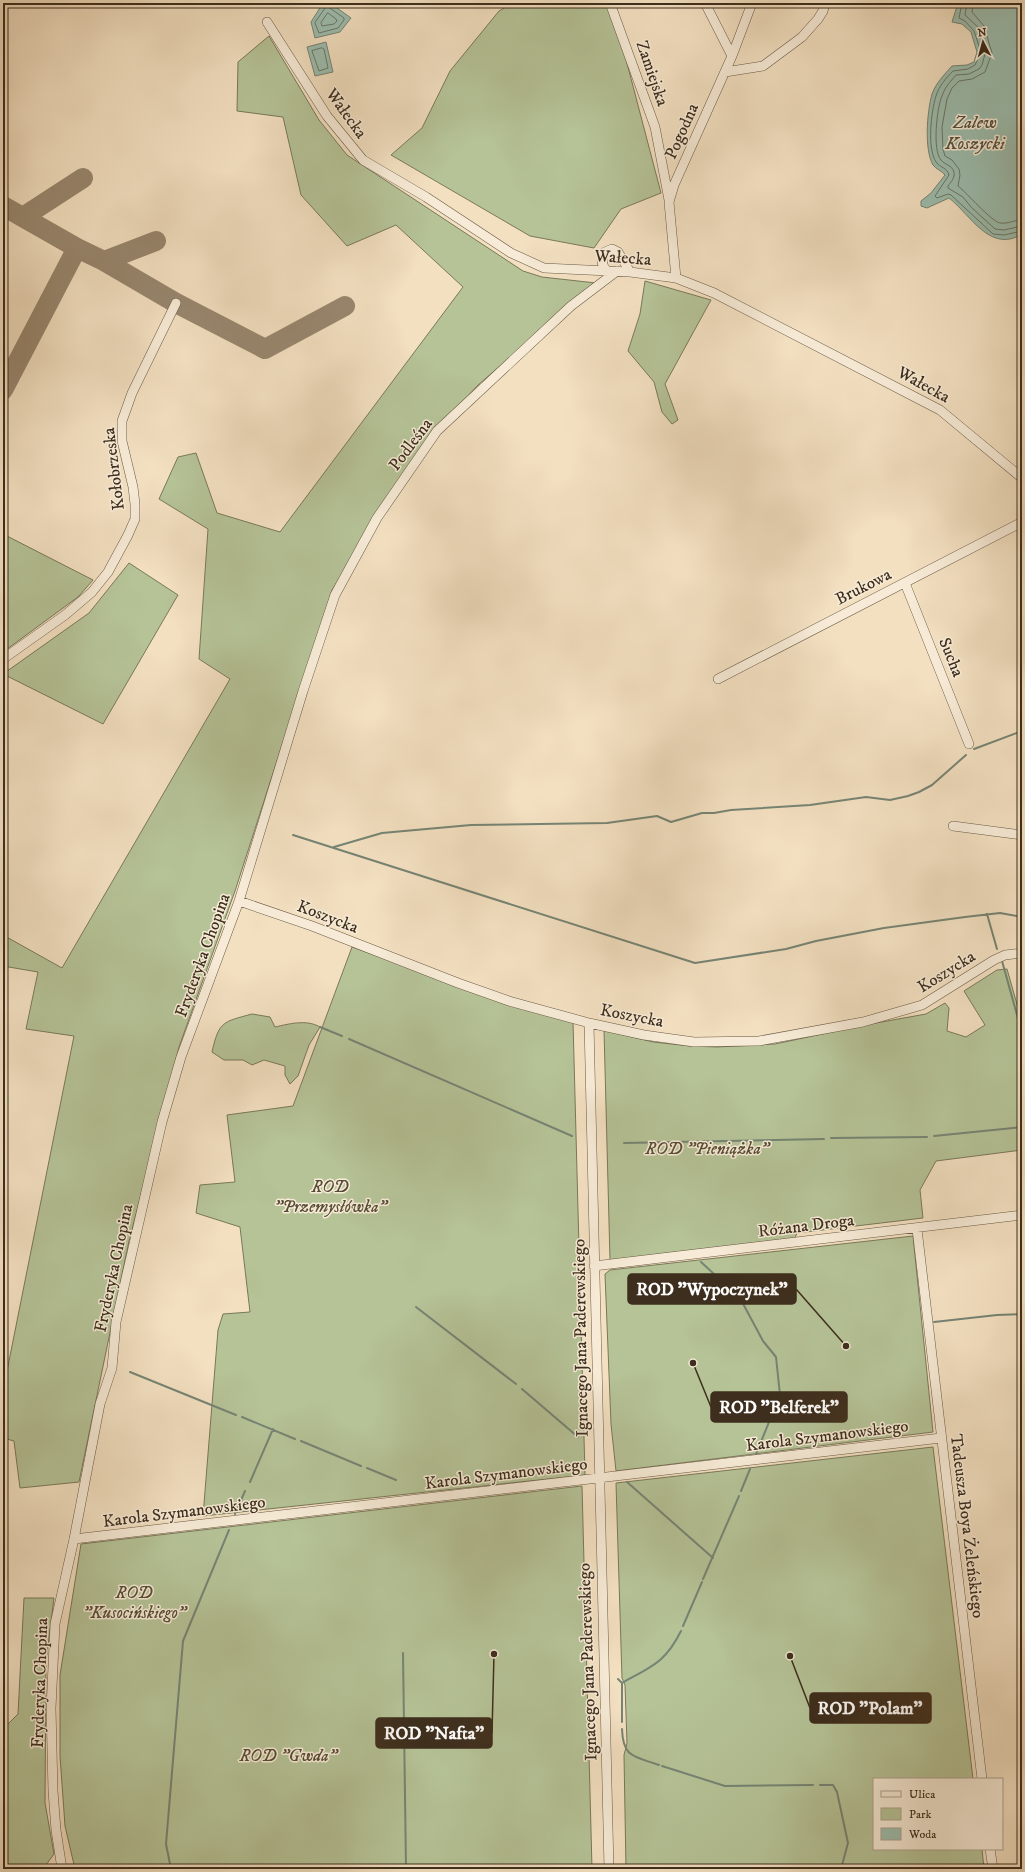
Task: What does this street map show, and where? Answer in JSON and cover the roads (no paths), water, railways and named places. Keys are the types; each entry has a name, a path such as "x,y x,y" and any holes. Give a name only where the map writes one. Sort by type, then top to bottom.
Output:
{"street":[{"name":"Zamiejska","path":"610,3 655,127 669,202"},
{"path":"705,3 732,56"},
{"name":"Pogodna","path":"676,278 669,202 674,185 732,56 752,3"},
{"path":"725,72 763,66 802,37 818,19 823,11 825,3"},
{"name":"Wałecka","path":"267,22 327,116 363,160 426,197 517,256 544,268 606,270 676,278 714,293 940,410 1022,478"},
{"path":"606,270 602,263 602,257 605,252 610,249 618,252 630,272"},
{"name":"Podleśna","path":"303,691 335,594 377,518 437,431 571,306 617,271"},
{"name":"Kołobrzeska","path":"3,659 64,615 92,592 108,572 128,534 135,519 135,504 133,487 122,440 122,420 132,393 176,303"},
{"name":"Brukowa","path":"718,679 1022,522"},
{"name":"Sucha","path":"905,583 969,744"},
{"name":"Fryderyka Chopina","path":"62,1869 52,1791 51,1708 55,1624 74,1539 100,1404 112,1368 116,1322 162,1122 181,1057 239,900 303,691"},
{"path":"953,826 1022,835"},
{"name":"Koszycka","path":"239,900 312,926 458,983 509,1001 589,1023 644,1035 694,1042 759,1042 863,1022 922,1004 994,960 1005,955 1022,953"},
{"name":"Ignacego Jana Paderewskiego","path":"589,1023 609,1869"},
{"name":"Różana Droga","path":"594,1266 917,1229 1022,1215"},
{"name":"Tadeusza Boya Żeleńskiego","path":"917,1229 982,1778"},
{"name":"Karola Szymanowskiego","path":"74,1539 941,1438"},
{"path":"990,1850 993,1869"}],"water":[{"path":"323,3 330,3 351,18 340,32 315,38 311,22"},
{"name":"Zalew Koszycki","path":"958,3 1022,3 1022,234 1011,239 1000,239 990,236 981,230 949,198 927,208 921,206 921,201 931,193 945,175 933,165 928,150 927,130 932,94 943,76 952,66 967,65 974,62 977,52 971,32 962,24 952,22"},
{"path":"326,42 333,72 315,76 307,47"}],"waterway":[{"path":"974,749 1022,731"},
{"path":"334,847 382,833 471,825 607,823 657,816 671,822 702,813 714,813 731,810 810,805 866,797 890,800 908,796 932,785 966,755"},
{"path":"293,835 695,963 786,949 816,941 884,928 1000,913 1022,917"},
{"path":"987,914 997,949"},
{"path":"1002,961 1022,1033"},
{"path":"320,1027 342,1036"},
{"path":"349,1039 572,1136"},
{"path":"934,1136 1022,1127"},
{"path":"831,1138 927,1137"},
{"path":"624,1143 824,1139"},
{"path":"701,1262 740,1298 763,1341 776,1357 780,1395 756,1454"},
{"path":"416,1307 516,1384"},
{"path":"934,1322 997,1315 1022,1314"},
{"path":"130,1372 236,1415"},
{"path":"522,1389 578,1437"},
{"path":"242,1417 295,1439"},
{"path":"250,1482 273,1429"},
{"path":"301,1441 361,1466"},
{"path":"367,1468 396,1480"},
{"path":"741,1491 750,1469"},
{"path":"627,1482 713,1558"},
{"path":"235,1514 245,1491"},
{"path":"703,1579 739,1496"},
{"path":"171,1869 166,1844 183,1641 229,1530"},
{"path":"683,1626 702,1582"},
{"path":"622,1722 622,1683 657,1663 669,1650 681,1631"},
{"path":"403,1653 406,1869"},
{"path":"618,1679 622,1683"},
{"path":"622,1729 623,1739 628,1751 637,1757 659,1765"},
{"path":"662,1766 725,1786 813,1785"},
{"path":"820,1785 833,1785 837,1792 848,1843 841,1869"}],"place":[{"name":"ROD \"Wypoczynek\"","path":"846,1346"},
{"name":"ROD \"Belferek\"","path":"693,1363"},
{"name":"ROD \"Nafta\"","path":"494,1654"},
{"name":"ROD \"Polam\"","path":"790,1656"}],"park label":[{"name":"ROD \"Pieniążka\"","path":"707,1148"},
{"name":"ROD \"Przemysłówka\"","path":"330,1196"},
{"name":"ROD \"Kusocińskiego\"","path":"134,1602"},
{"name":"ROD \"Gwda\"","path":"288,1755"}]}
